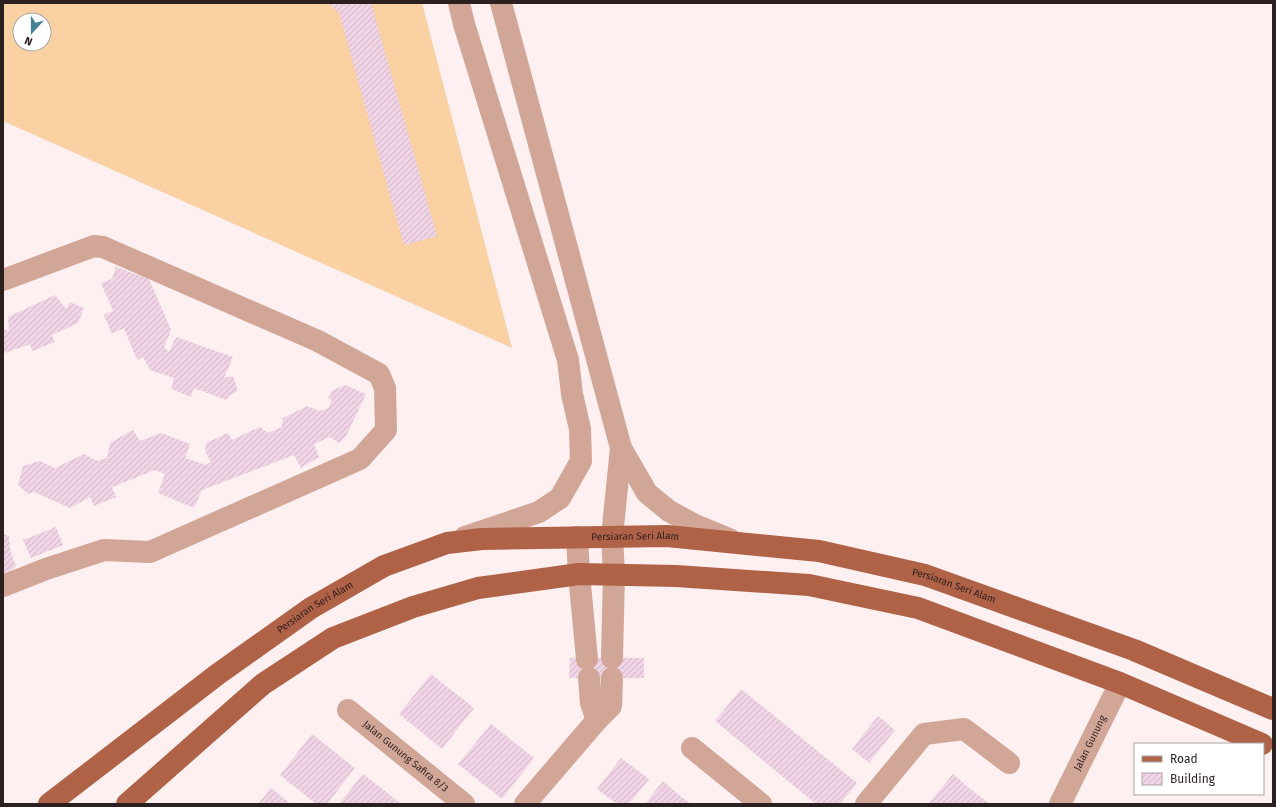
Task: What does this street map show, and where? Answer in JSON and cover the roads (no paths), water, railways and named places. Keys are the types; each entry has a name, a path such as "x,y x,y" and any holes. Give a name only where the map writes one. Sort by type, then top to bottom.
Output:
{"main road":[{"name":"Persiaran Seri Alam","path":"49,804 218,674 311,608 384,566 447,543 482,539 666,536 819,551 925,575 1134,650 1273,709"},
{"path":"127,804 263,684 333,638 412,607 478,588 579,574 676,576 809,585 918,608 1120,683 1261,743"},
{"path":"1264,744 1273,749"}],"street":[{"path":"447,543 539,512 560,498 581,461 580,429 572,394 568,360 464,24 459,3"},
{"path":"501,3 621,448 647,493 658,502 670,511 695,525 739,543"},
{"path":"3,280 90,247 103,247 318,341 380,374 385,388 386,423 386,430 360,459 150,552 104,550 46,569 3,586"},
{"path":"525,804 597,720 611,706 614,574 612,536 621,448"},
{"path":"577,537 591,703 597,720"},
{"path":"587,661 612,661"},
{"name":"Jalan Gunung","path":"1060,804 1120,683"},
{"name":"Jalan Gunung Safira 8/3","path":"348,710 464,804"},
{"path":"866,804 924,734 964,729 1009,763"},
{"path":"692,748 761,804"}]}
